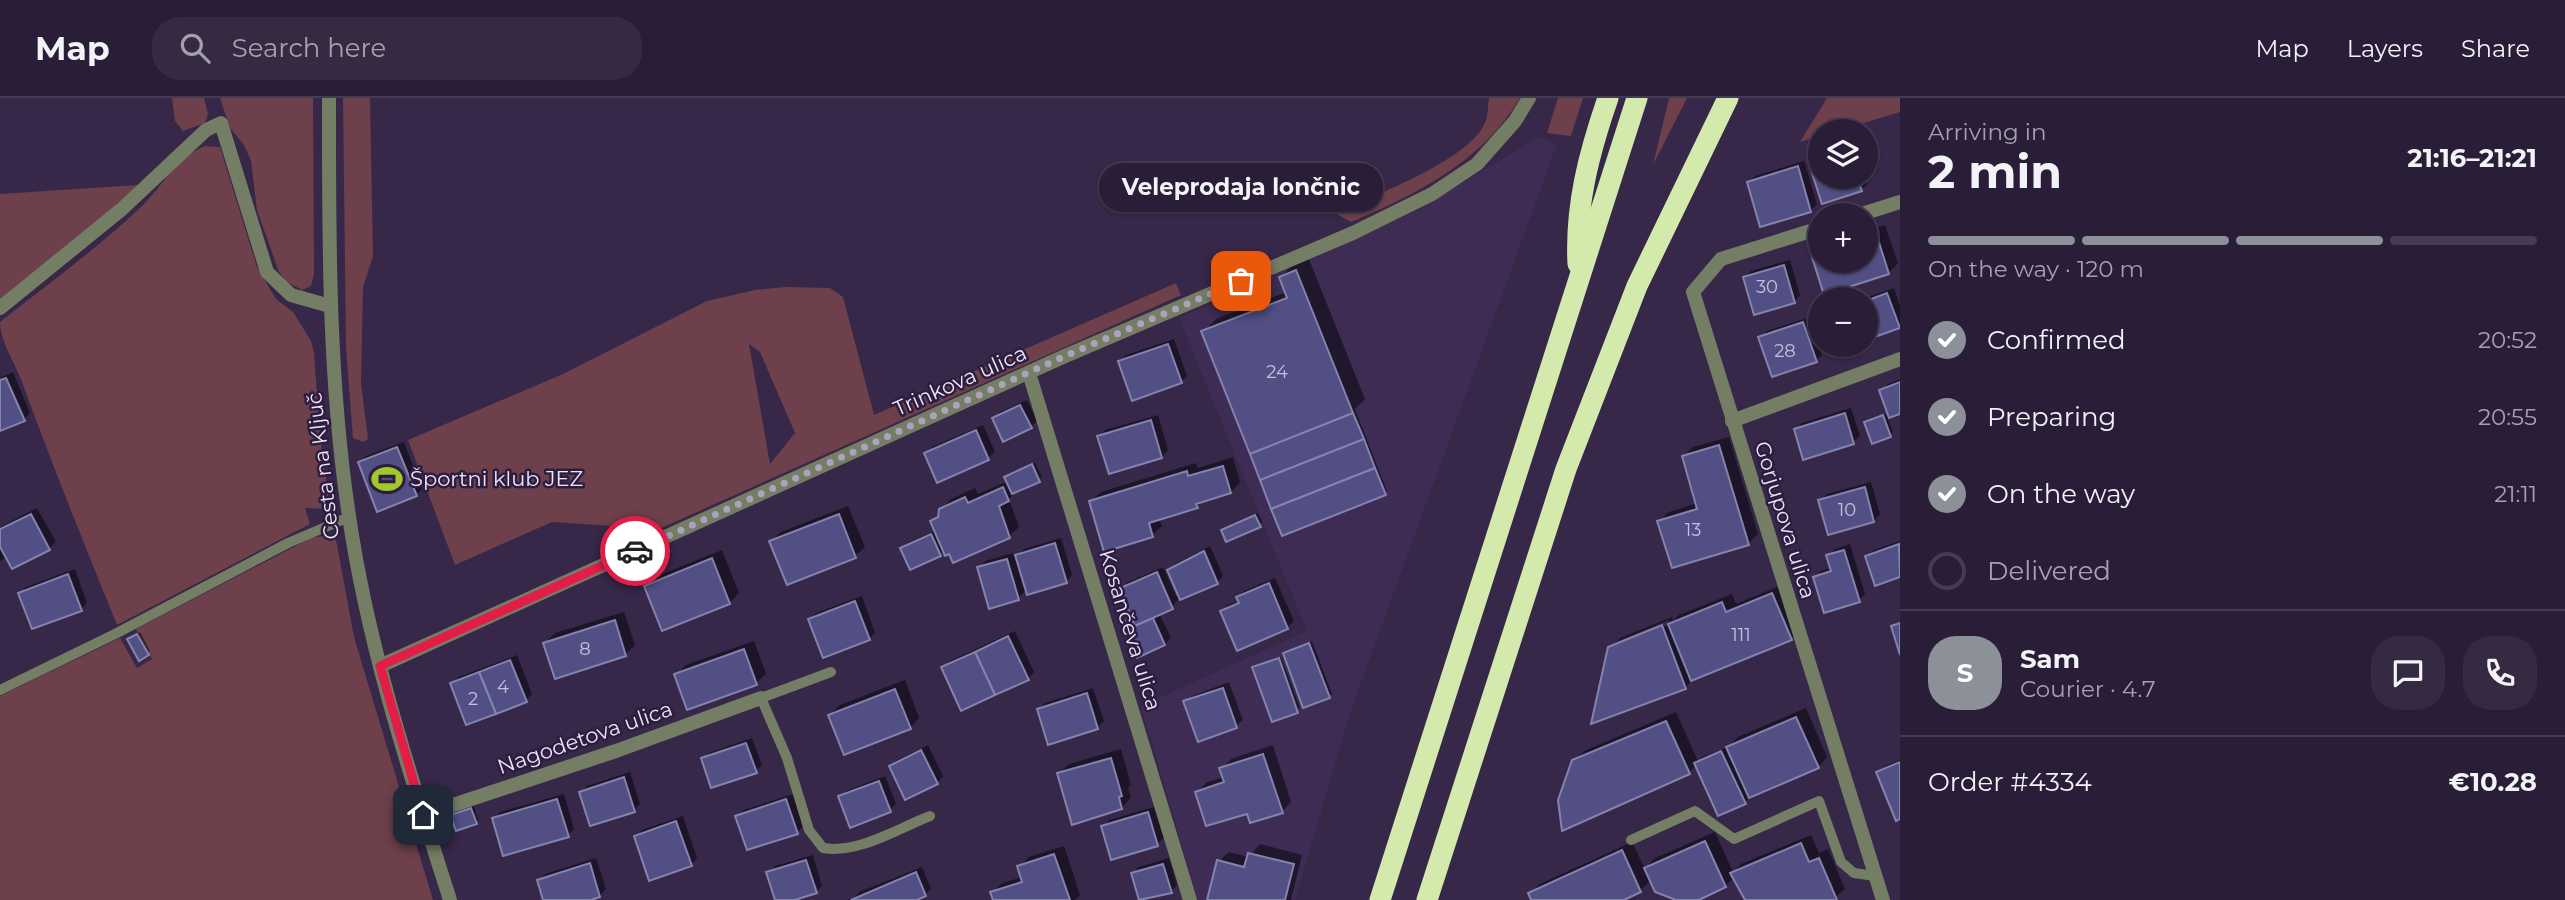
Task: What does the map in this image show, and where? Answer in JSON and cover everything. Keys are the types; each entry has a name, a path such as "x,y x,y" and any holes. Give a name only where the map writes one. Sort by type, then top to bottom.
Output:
{"highway":[{"path":"1578,277 1576,236 1580,203 1589,155 1608,98"},
{"path":"1380,900 1637,98"},
{"path":"1427,900 1566,469 1637,286 1728,98"}],"street":[{"name":"Cesta na Ključ","path":"329,98 330,306 334,388 349,517 360,582 380,666 450,900"},
{"name":"Trinkova ulica","path":"380,666 1029,373 1353,233 1433,194 1477,164 1516,121 1529,98"},
{"path":"0,308 122,209 206,130 221,123 267,272 291,295 330,306"},
{"path":"1878,209 1900,202"},
{"name":"Gorjupova ulica","path":"1808,232 1721,258 1693,292 1883,900"},
{"path":"1732,421 1900,359"},
{"name":"Kosančeva ulica","path":"1029,373 1189,900"},
{"name":"Nagodetova ulica","path":"423,815 616,751 761,698"}],"lane":[{"path":"0,690 116,634 288,543 349,517"},
{"path":"831,672 761,698 787,758 809,830 822,848 835,850 864,843 929,816"},
{"path":"1631,840 1695,811 1734,839 1819,801 1841,862 1854,873 1875,876"}],"shaded area":[{"path":"172,98 204,98 208,114 205,123 183,131 175,121"},
{"path":"220,98 313,98 314,274 311,286 302,290 287,282 279,272 257,210 251,161 244,145 230,128"},
{"path":"343,98 370,98 373,256 363,287 361,383 368,439 363,442 353,438 346,348"},
{"path":"1489,98 1520,98 1505,121 1487,140 1446,174 1400,200 1351,222 1335,213 1420,175 1463,149 1478,134 1486,120"},
{"path":"1558,98 1583,98 1571,136 1547,133"},
{"path":"1669,98 1687,98 1653,165"},
{"path":"1827,98 1900,98 1900,112 1877,119 1814,119"},
{"path":"1808,129 1808,140 1800,142"},
{"path":"1539,137 1557,144 1350,713 1295,900 1198,900 1141,706 1307,631 1179,318 1418,209"},
{"path":"205,146 220,147 257,267 276,299 293,312 311,341 330,509 305,508 310,524 117,625 5,344 0,322 108,236 143,205 178,164"},
{"path":"138,185 116,208 0,300 0,194"},
{"path":"1176,283 1181,295 659,529 552,522 455,565 408,440 563,374 707,301 755,290 785,287 830,288 843,297 874,415","holes":["749,344 760,352 795,433 770,464"]},
{"path":"335,534 354,637 433,900 0,900 0,696 120,638 137,668 152,659 136,629 311,538"}],"building":[{"path":"1798,166 1808,203 1808,213 1760,227 1747,182"},
{"path":"1817,189 1862,191 1825,203 1822,203"},
{"path":"1878,239 1889,274 1849,287 1821,287 1817,273 1878,273"},
{"path":"1784,265 1795,303 1754,315 1743,277"},
{"path":"1296,270 1353,413 1250,454 1201,331 1287,298 1279,277"},
{"path":"1887,293 1900,328 1878,336 1878,296"},
{"path":"1803,322 1808,336 1808,357 1815,357 1817,362 1772,377 1758,337"},
{"path":"1168,344 1182,383 1132,401 1118,361"},
{"path":"6,378 25,421 0,431 0,380"},
{"path":"1900,382 1900,414 1889,418 1879,390"},
{"path":"1020,405 1032,428 1003,442 992,418"},
{"path":"1353,413 1364,439 1260,480 1250,454"},
{"path":"1845,413 1854,444 1803,460 1794,429"},
{"path":"1883,415 1891,437 1872,444 1864,422"},
{"path":"1151,420 1162,458 1109,474 1097,436"},
{"path":"976,430 989,460 937,483 924,453"},
{"path":"1364,439 1375,468 1271,509 1260,480"},
{"path":"1719,445 1749,545 1672,568 1657,521 1697,509 1682,456"},
{"name":"Športni klub JEZ","path":"397,447 417,496 377,512 358,462"},
{"path":"1032,464 1040,482 1012,494 1004,477"},
{"path":"1223,466 1231,493 1196,504 1198,508 1149,523 1153,537 1104,552 1089,501 1187,471 1188,476"},
{"path":"1375,468 1386,495 1282,536 1271,509"},
{"path":"1003,487 1009,501 999,506 1010,538 953,563 949,554 945,556 930,521 938,517 939,509 965,497 968,503"},
{"path":"1865,487 1874,522 1828,535 1818,500"},
{"path":"31,514 50,550 12,569 0,547 0,529"},
{"path":"839,514 856,558 787,585 769,541"},
{"path":"1255,515 1261,527 1226,542 1221,530"},
{"path":"931,534 941,556 910,570 900,548"},
{"path":"1055,543 1067,583 1027,595 1015,555"},
{"path":"1899,544 1900,577 1875,586 1865,556"},
{"path":"1844,550 1860,602 1824,613 1813,577 1831,571 1826,555"},
{"path":"1204,551 1218,584 1180,600 1167,570"},
{"path":"712,558 730,604 662,631 644,586"},
{"path":"1007,559 1019,600 989,609 977,567"},
{"path":"1157,572 1173,609 1135,626 1118,589"},
{"path":"68,574 82,611 32,629 18,593"},
{"path":"1269,583 1288,629 1237,651 1220,611 1239,603 1236,597"},
{"path":"1772,593 1792,640 1691,681 1668,624 1722,602 1726,612"},
{"path":"855,601 870,640 823,658 808,619"},
{"path":"1131,618 1135,626 1153,618 1165,645 1137,658 1123,622"},
{"path":"615,620 626,656 555,679 543,643"},
{"path":"1900,623 1900,655 1891,626"},
{"path":"1662,625 1686,689 1591,724 1608,647"},
{"path":"137,634 149,655 139,661 127,639"},
{"path":"1008,636 1029,680 995,695 975,652"},
{"path":"1309,643 1330,698 1303,708 1283,653"},
{"path":"744,649 757,685 687,710 674,674"},
{"path":"975,652 995,695 961,711 941,667"},
{"path":"1279,658 1298,713 1272,722 1252,667"},
{"path":"510,660 527,702 496,714 479,672"},
{"path":"479,672 496,714 466,725 450,683"},
{"path":"1223,688 1237,728 1198,742 1183,701"},
{"path":"895,689 911,729 844,755 828,715"},
{"path":"1087,693 1098,729 1048,745 1037,709"},
{"path":"1796,717 1819,768 1749,798 1726,747"},
{"path":"1666,721 1690,774 1562,831 1558,800 1572,760"},
{"path":"746,743 757,773 711,788 701,758"},
{"path":"921,750 938,784 905,800 889,766"},
{"path":"1721,751 1746,804 1718,816 1694,763"},
{"path":"1263,754 1283,813 1250,823 1247,814 1206,826 1195,792 1224,782 1219,768"},
{"path":"1111,758 1122,796 1119,797 1122,809 1072,825 1057,773"},
{"path":"1900,762 1900,819 1896,821 1876,772"},
{"path":"624,777 635,812 590,826 579,792"},
{"path":"879,781 891,812 850,828 838,796"},
{"path":"557,799 569,837 503,856 492,818"},
{"path":"786,799 798,834 747,850 735,816"},
{"path":"471,808 477,824 456,831 450,815"},
{"path":"1148,812 1158,846 1111,860 1101,826"},
{"path":"676,821 692,866 649,881 634,836"},
{"path":"1705,841 1726,887 1699,900 1676,900 1655,892 1644,868"},
{"path":"1801,843 1809,862 1819,858 1837,900 1745,900 1730,873"},
{"path":"1622,850 1641,892 1624,900 1531,900 1528,893"},
{"path":"1248,853 1294,864 1285,900 1207,900 1217,860 1244,867"},
{"path":"1054,854 1070,900 993,900 990,892 1022,882 1017,866"},
{"path":"806,860 817,893 795,900 775,900 766,872"},
{"path":"590,863 600,897 591,900 543,900 537,880"},
{"path":"1163,864 1172,893 1139,900 1131,873"},
{"path":"916,872 926,896 917,900 851,900"}],"way so far":[{"path":"635,551 1065,356 1241,281"}],"place":[{"name":"Veleprodaja lončnic","path":"1241,281"},
{"name":"Športni klub JEZ","path":"387,479"}],"route":[{"path":"423,815 380,666 635,551"}]}
